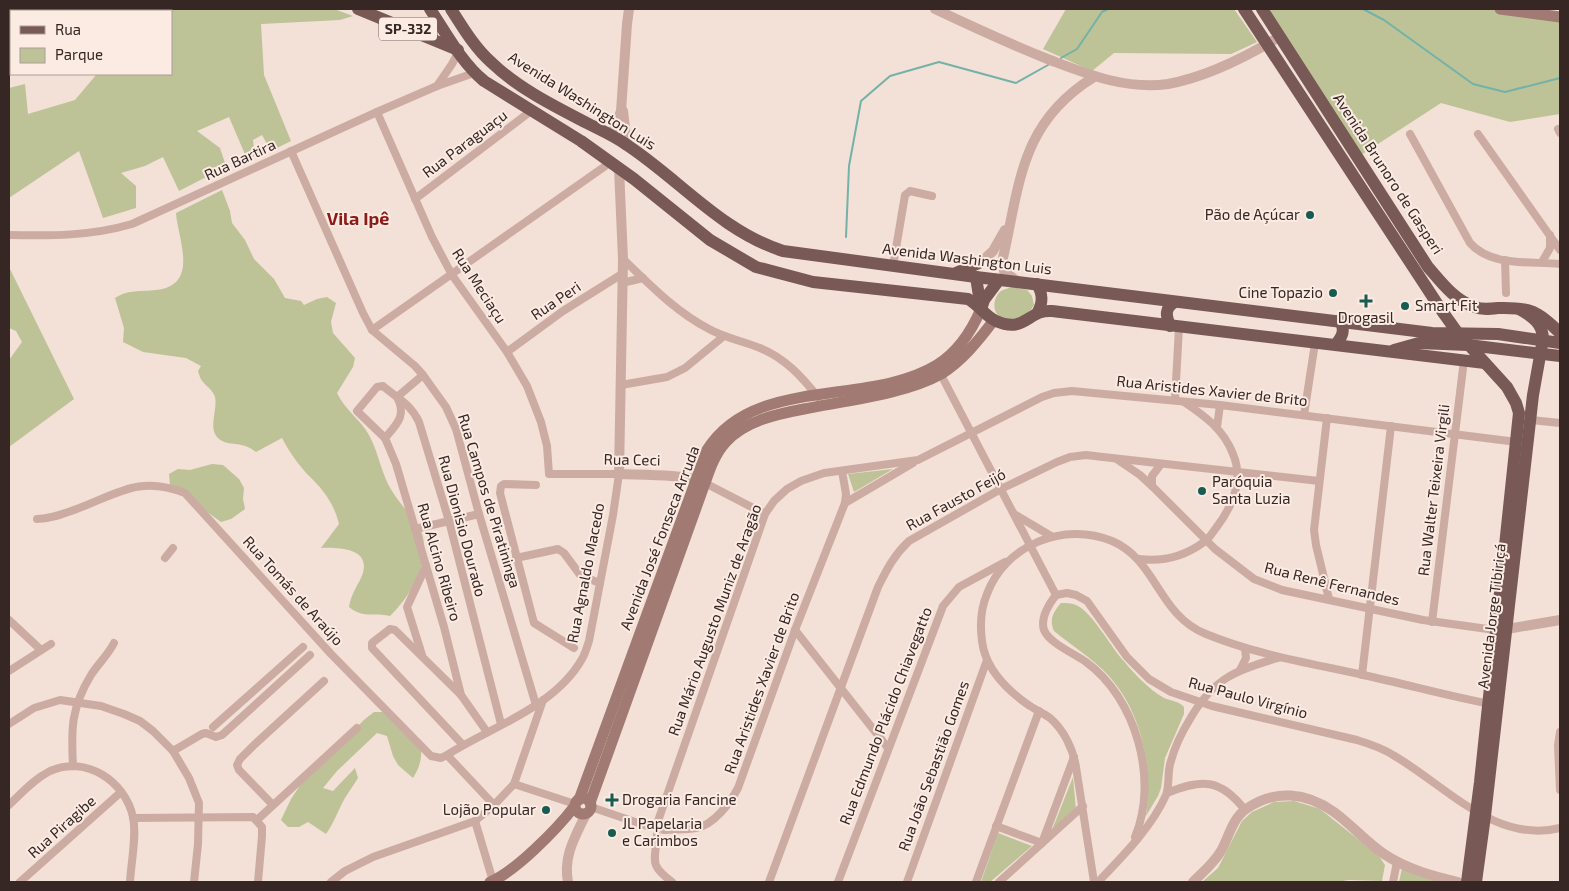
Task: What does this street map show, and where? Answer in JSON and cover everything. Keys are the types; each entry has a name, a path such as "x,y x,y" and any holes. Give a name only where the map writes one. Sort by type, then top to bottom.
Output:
{"main road":[{"name":"SP-332","path":"358,9 458,50"},
{"path":"430,9 474,73 499,91 581,141 634,178 698,232 756,267 814,282 956,297 974,302 994,320 1011,326 1022,323 1038,312 1045,310 1175,327 1336,344 1485,364"},
{"name":"Avenida Washington Luis","path":"451,9 470,38 490,62 512,80 627,145 704,206 749,237 783,251 999,280 1340,320 1432,333 1498,334 1543,339 1560,343"},
{"name":"Avenida Brunoro de Gasperi","path":"1244,9 1410,265 1457,332 1507,387"},
{"name":"Avenida Brunoro de Gasperi","path":"1262,9 1428,267 1457,297 1476,308 1528,309 1544,317 1560,333"},
{"path":"1500,9 1560,17"},
{"path":"428,37 439,37 444,30"},
{"path":"458,50 466,48 472,50 490,62"},
{"path":"634,178 643,178 647,174 648,160"},
{"path":"953,274 981,262"},
{"path":"976,277 981,309"},
{"path":"981,309 984,300 999,280"},
{"path":"1037,284 1042,297 1038,312"},
{"path":"1432,333 1441,321 1442,310 1454,308 1457,297"},
{"path":"1175,302 1167,309 1167,318 1175,327"},
{"name":"Avenida José Fonseca Arruda","path":"938,370 973,328 981,309"},
{"path":"1519,309 1537,322 1543,332 1541,354"},
{"name":"Avenida José Fonseca Arruda","path":"582,807 701,481 724,443 735,433 755,423 820,400 912,386 938,370 956,363 984,334 994,320"},
{"path":"1336,344 1343,333 1343,326 1340,320"},
{"path":"1482,347 1482,341 1486,337 1528,338"},
{"path":"1391,351 1419,343 1468,345 1560,356"},
{"name":"Avenida Jorge Tibiriçá","path":"1501,630 1541,354"},
{"path":"1507,387 1520,394 1534,395"},
{"name":"Avenida Jorge Tibiriçá","path":"1476,882 1481,814 1501,630 1519,414 1516,403 1507,387"},
{"path":"492,882 513,867 582,807"},
{"name":"Avenida Jorge Tibiriçá","path":"1467,882 1481,814"}],"street":[{"path":"609,135 619,118 622,103 626,24 629,9"},
{"path":"935,9 1011,44 1094,78 1147,85 1167,84 1213,71 1279,37"},
{"path":"437,86 452,64 458,50"},
{"name":"Rua Bartira","path":"9,235 88,234 108,231 132,224 377,112 437,86 474,73"},
{"path":"1018,282 1008,276 1003,267 1003,258 1023,165 1040,127 1066,98 1094,78"},
{"path":"622,103 627,145"},
{"name":"Rua Paraguaçu","path":"415,199 531,111"},
{"name":"Rua Meciaçu","path":"377,112 415,199 452,275 507,352 527,386 535,404 546,446 549,475"},
{"path":"1410,134 1470,243 1476,250 1487,256 1505,260 1560,264"},
{"path":"1478,134 1560,250"},
{"path":"291,151 372,330 615,165"},
{"name":"Rua Agnaldo Macedo","path":"331,882 345,871 373,857 475,821 494,805 514,784 543,700 558,688 583,658 589,641 619,474 623,258 620,195 615,165"},
{"path":"620,195 634,178"},
{"path":"892,266 905,195 910,191 932,196"},
{"path":"976,277 981,262 993,251 1012,218"},
{"path":"1542,262 1550,248 1550,235"},
{"path":"623,258 670,304 688,317 724,336 760,347 776,355 793,369 820,400"},
{"path":"1505,260 1506,293"},
{"name":"Rua Peri","path":"507,352 563,311 622,279 643,278"},
{"path":"1139,559 1165,559 1179,556 1206,541 1226,515 1236,492 1238,472 1234,454 1217,427 1211,421 1178,401 1175,327"},
{"name":"Rua Campos de Piratininga","path":"372,330 415,366 446,407 456,429 479,514 536,705"},
{"path":"621,385 667,377 685,368 724,336"},
{"path":"1304,415 1315,342"},
{"name":"Rua Walter Teixeira Virgili","path":"1432,622 1464,360"},
{"path":"938,370 1056,595 1048,605 1044,619 1044,629 1048,636 1086,662 1111,685 1136,733 1144,778 1143,804 1138,829 1130,848"},
{"path":"385,438 401,416 401,405 396,397 422,375"},
{"name":"Rua Dionisio Dourado","path":"357,411 377,387 383,386 406,403 413,410 419,422 449,521 501,724"},
{"name":"Rua Aristides Xavier de Brito","path":"845,503 918,460 1042,397 1054,393 1072,391 1220,404 1516,442"},
{"path":"1217,427 1220,404"},
{"name":"Rua Alcino Ribeiro","path":"357,411 385,438 396,464 461,695"},
{"path":"1327,418 1314,530 1330,599"},
{"path":"1531,420 1560,423"},
{"path":"1362,675 1391,426"},
{"name":"Rua Fausto Feijó","path":"770,882 878,587 889,563 899,550 909,542 1001,489 1070,457 1086,455 1319,481"},
{"name":"Rua Renê Fernandes","path":"1116,459 1140,475 1230,563 1254,579 1282,590 1432,622 1501,630"},
{"name":"Rua Aristides Xavier de Brito","path":"664,830 698,828 717,816 730,804 738,788 795,630 845,503 846,494 842,471 918,460"},
{"path":"1152,486 1152,476 1161,464"},
{"name":"Rua Mário Augusto Muniz de Aragão","path":"658,821 765,514 774,501 787,489 801,481 824,473 842,471"},
{"name":"Rua Ceci","path":"549,475 619,474 665,476 701,481 765,514"},
{"path":"536,485 510,483 504,484 500,488 516,558 534,623 574,648"},
{"name":"Rua Tomás de Araújo","path":"38,519 64,514 117,492 139,487 155,485 185,493 379,704 431,756 441,758 446,755"},
{"path":"415,529 479,514"},
{"path":"1014,514 1051,536"},
{"path":"1030,545 1051,536 1065,534 1098,537 1112,541 1127,549 1139,559 1173,610 1204,634 1278,657 1493,704"},
{"name":"Rua Edmundo Plácido Chiavegatto","path":"838,882 943,606 959,587 1006,562 1030,545"},
{"path":"165,558 173,548"},
{"path":"516,558 558,549 564,553 581,576 600,583"},
{"path":"1006,562 987,594 984,608 982,642 987,660 1004,684 1026,703 1050,718 1065,737 1074,757 1096,882"},
{"path":"423,658 407,607 426,566"},
{"name":"Rua Paulo Virgínio","path":"1056,595 1067,593 1087,601 1127,657 1149,679 1171,692 1200,702 1357,740 1379,748 1399,759 1481,814 1501,824 1525,831 1537,832 1560,828"},
{"path":"9,620 41,650"},
{"path":"1501,630 1560,620"},
{"path":"463,745 372,648 372,645 390,629 393,629 461,695 486,732"},
{"path":"795,630 888,748"},
{"path":"73,766 72,724 77,703 91,674 114,643"},
{"path":"9,671 51,644"},
{"path":"213,727 303,647"},
{"path":"1240,670 1246,658 1245,648"},
{"path":"173,751 202,734 206,733 216,737 222,735 310,655"},
{"path":"1096,882 1130,848 1146,828 1167,793 1170,763 1177,744 1200,702 1218,683 1240,670 1278,657"},
{"name":"Rua João Sebastião Gomes","path":"907,882 987,660"},
{"path":"272,804 244,775 238,765 240,759 324,681"},
{"path":"265,682 272,690"},
{"path":"253,693 260,701"},
{"path":"9,724 34,708 60,700 101,706 140,721 153,731 173,751 195,792 198,803 194,882"},
{"path":"494,805 446,755 543,700"},
{"path":"976,882 1039,711"},
{"path":"9,714 16,719"},
{"path":"257,820 272,804 357,728"},
{"path":"1560,732 1558,745 1560,790"},
{"path":"1042,843 1074,757"},
{"path":"9,805 38,778 52,770 73,766 100,772 121,792 128,802 133,818 134,832 129,881"},
{"path":"514,784 650,827"},
{"path":"1167,793 1186,786 1210,784 1234,795 1245,810"},
{"name":"Rua Piragibe","path":"20,882 121,792"},
{"path":"1193,882 1214,861 1221,851 1234,822 1245,810 1278,795 1292,795 1313,800 1334,811 1368,842 1397,862 1439,878 1458,882"},
{"path":"999,882 1083,806"},
{"path":"568,882 566,871 568,858 582,807"},
{"path":"133,818 253,817 262,826 258,882"},
{"path":"475,821 492,882"},
{"path":"658,821 662,823 664,830 662,834 657,835 651,832 650,827 654,822 658,821"},
{"path":"996,826 1042,843"},
{"path":"657,835 656,868 672,882"},
{"path":"1393,882 1397,862"}],"green space":[{"path":"9,9 334,9 353,16 340,20 261,24 264,75 291,141 271,151 262,135 253,140 255,156 247,159 229,117 197,131 220,148 227,169 214,173 179,191 163,157 145,166 121,173 136,186 136,208 103,218 79,151 9,198 9,88 25,84 28,114 75,100 96,75 172,75 172,10 10,10 9,50"},
{"path":"1066,9 1234,9 1257,42 1231,54 1114,53 1092,71 1043,49"},
{"path":"1266,9 1493,9 1560,19 1560,114 1510,122 1441,103 1361,155"},
{"path":"222,190 230,211 232,223 245,240 254,259 274,279 285,298 301,301 304,305 327,297 336,303 331,322 333,333 355,358 353,367 337,393 369,435 388,484 418,526 424,542 422,566 418,577 405,599 390,616 359,613 349,607 352,595 361,578 364,568 363,561 359,556 346,549 321,548 339,524 337,516 327,496 307,474 282,438 256,452 251,448 227,443 219,439 213,425 215,397 200,378 198,371 201,366 186,358 143,352 123,342 124,328 115,298 130,292 156,290 170,286 178,280 182,271 183,260 176,213"},
{"path":"9,267 74,399 9,447 9,360 22,342 16,331 9,328"},
{"path":"1013,287 1027,290 1032,296 1034,305 1028,315 1018,321 998,316 994,305 996,297 1001,291"},
{"path":"212,464 223,465 239,479 244,488 243,499 245,509 231,519 221,522 170,485 169,474 178,469 190,470"},
{"path":"893,469 854,492 848,474"},
{"path":"1061,603 1072,604 1082,608 1121,658 1141,680 1164,698 1180,703 1184,707 1184,714 1165,758 1161,788 1146,816 1148,779 1146,760 1137,723 1120,690 1108,675 1054,631 1053,616"},
{"path":"374,712 384,712 421,748 420,764 413,778 398,765 387,736 377,733 337,771 323,788 333,791 355,768 358,778 326,834 308,822 299,827 288,827 281,820 291,799 305,778"},
{"path":"1073,777 1076,810 1052,830"},
{"path":"1294,801 1320,809 1379,856 1385,865 1382,881 1202,882 1218,868 1242,821 1252,812 1274,802"},
{"path":"998,833 1032,846 990,882 981,882"},
{"path":"1402,868 1442,882 1399,882"}],"waterway":[{"path":"1061,58 1077,49 1102,12 1108,9"},
{"path":"1363,9 1384,20 1473,84 1505,92 1560,78"},
{"path":"846,237 849,166 861,101 890,76 939,62 1016,83 1048,65"}],"place":[{"name":"Pão de Açúcar","path":"1310,215"},
{"name":"Cine Topazio","path":"1333,293"},
{"name":"Drogasil","path":"1366,301"},
{"name":"Smart Fit","path":"1405,306"},
{"name":"Paróquia Santa Luzia","path":"1202,491"},
{"name":"Drogaria Fancine","path":"612,800"},
{"name":"Lojão Popular","path":"546,810"},
{"name":"JL Papelaria e Carimbos","path":"612,833"}],"district":[{"name":"Vila Ipê","path":"358,219"}]}
